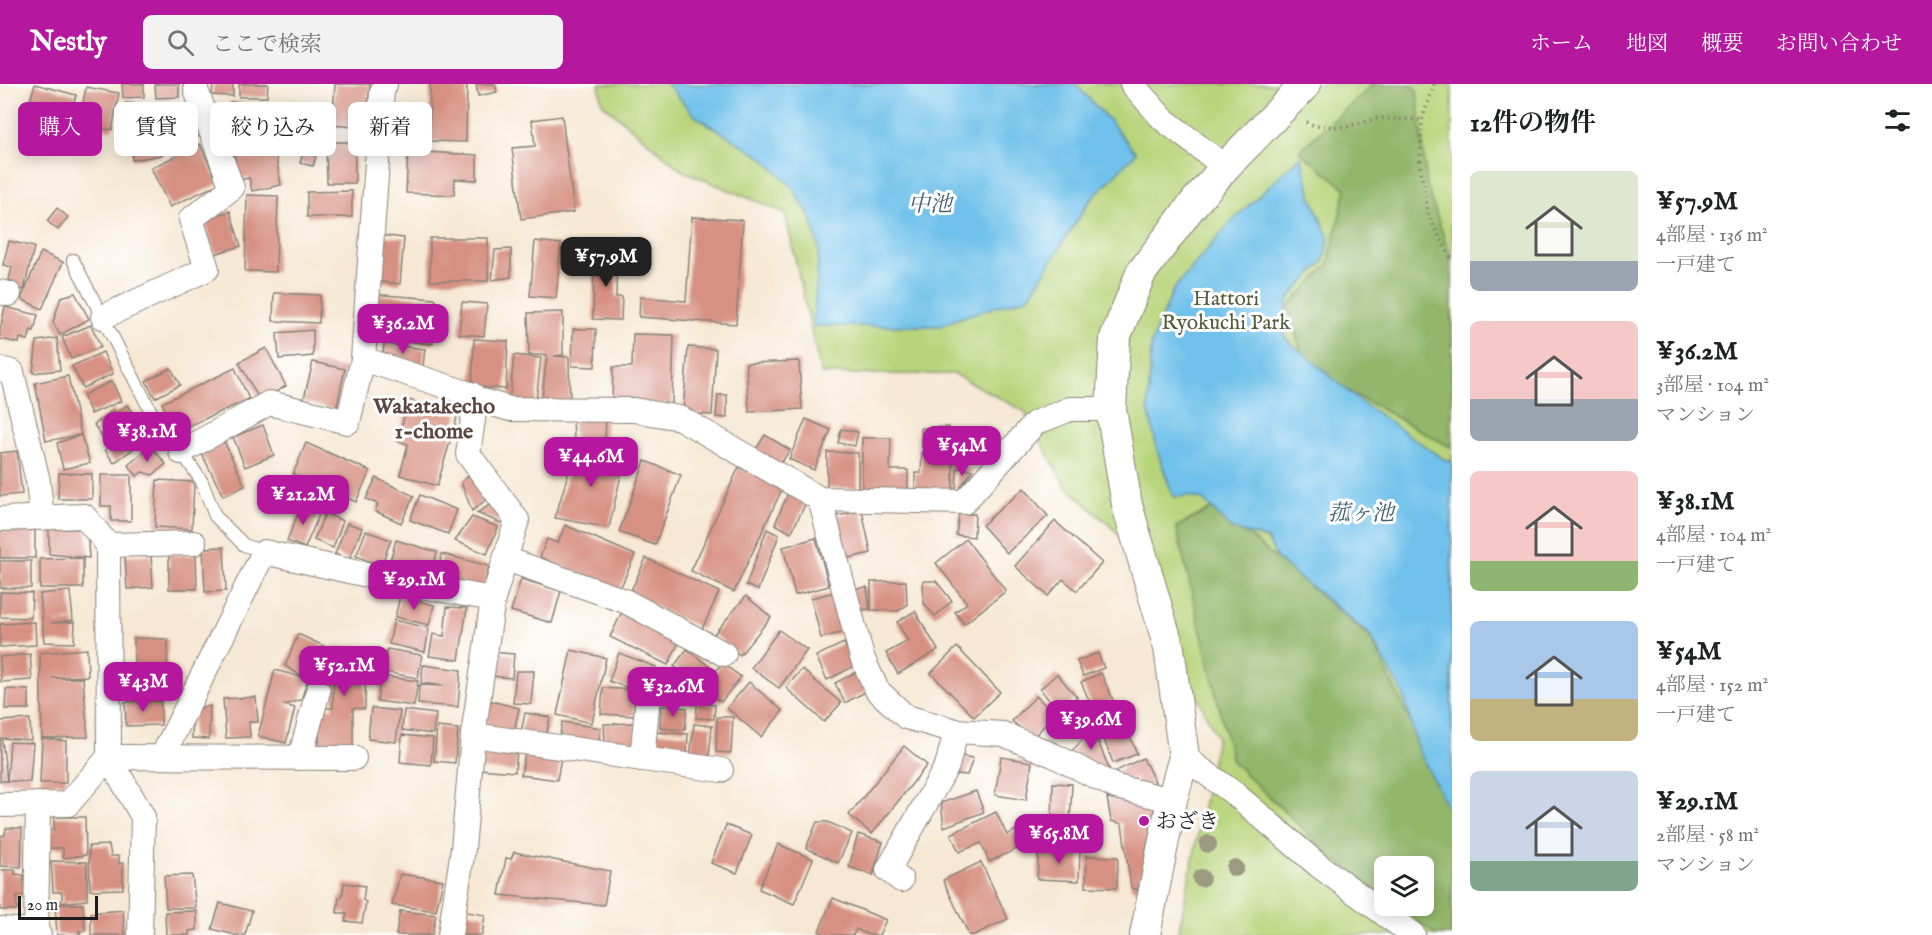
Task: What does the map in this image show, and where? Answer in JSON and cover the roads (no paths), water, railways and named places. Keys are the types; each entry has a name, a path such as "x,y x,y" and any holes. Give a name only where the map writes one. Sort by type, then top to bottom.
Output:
{"street":[{"path":"103,317 207,269 191,219 232,188 196,90 196,84"},
{"path":"181,452 269,403 348,422 363,359 382,92 385,84"},
{"path":"1132,84 1163,119 1225,167"},
{"path":"1145,935 1172,800 1184,757 1169,648 1127,505 1110,409 1115,338 1141,273 1190,208 1225,167 1306,84"},
{"path":"363,359 510,409 634,410 680,418 820,499 964,502 1035,423 1070,409 1110,409"},
{"path":"0,369 12,372 38,481 42,518"},
{"path":"450,935 463,849 473,735 493,599 517,520 468,454 476,399"},
{"path":"820,499 862,657 877,690 906,717 956,732 1003,734 1053,755 1116,787 1172,800"},
{"path":"0,519 84,516 108,545 109,757 143,817 140,935"},
{"path":"108,545 194,543"},
{"path":"162,757 264,552 403,583 493,599"},
{"path":"506,559 625,602 724,654"},
{"path":"300,758 318,691"},
{"path":"642,759 648,696"},
{"path":"900,880 888,870 947,766 956,732"},
{"path":"473,735 721,770"},
{"path":"0,806 68,804 109,757 354,758"},
{"path":"1184,757 1227,802 1312,874 1395,935"},
{"path":"1184,757 1235,794 1318,865 1413,935"},
{"path":"0,929 38,933 38,804"}],"lane":[{"path":"73,260 162,433 181,452 202,482 215,516 244,545 264,552"}],"water":[{"name":"中池","path":"667,84 1075,84 1136,153 1088,203 1029,297 940,326 813,326 819,249 811,218 792,187 763,158 695,116"},
{"name":"菰ヶ池","path":"1301,156 1312,198 1329,239 1323,262 1289,298 1283,318 1285,338 1361,402 1442,458 1452,462 1452,817 1418,749 1403,694 1370,635 1278,560 1267,539 1232,529 1203,500 1189,496 1173,497 1158,453 1148,409 1151,344 1173,290 1229,224"}],"place":[{"name":"おざき","path":"1144,821"}],"district":[{"name":"Wakatakecho 1-chome","path":"434,418"}],"park label":[{"name":"Hattori Ryokuchi Park","path":"1226,310"}]}
